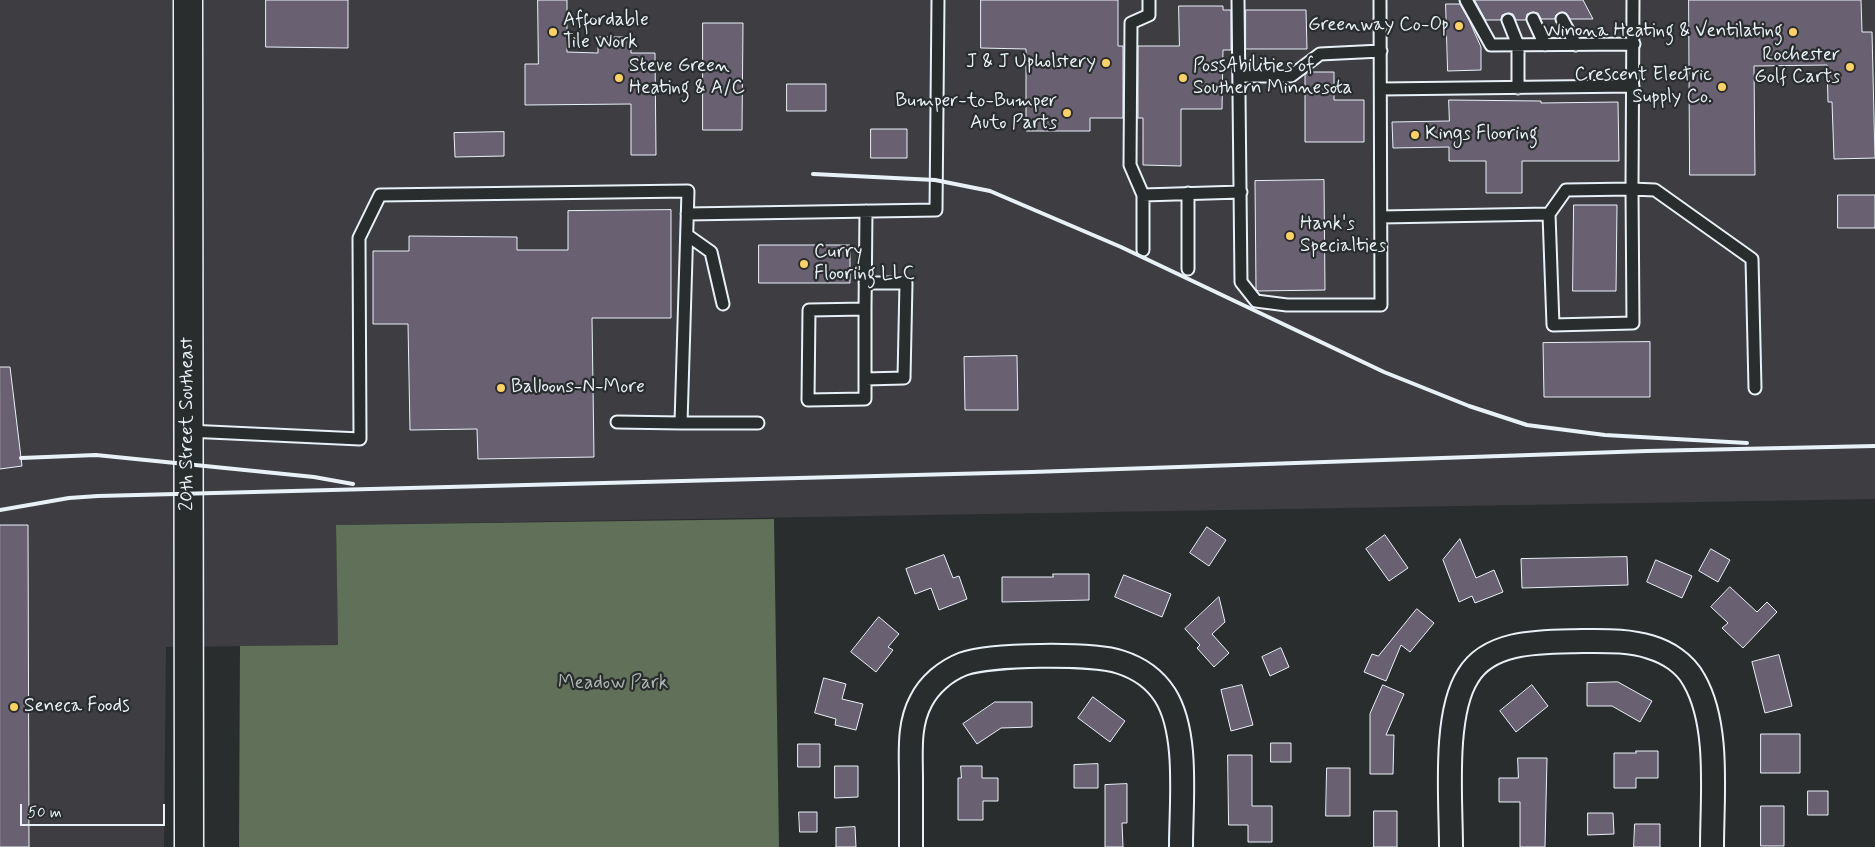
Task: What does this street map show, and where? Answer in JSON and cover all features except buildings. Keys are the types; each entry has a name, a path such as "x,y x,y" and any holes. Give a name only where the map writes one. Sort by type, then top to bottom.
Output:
{"street":[{"name":"20th Street Southeast","path":"188,0 189,847"},
{"path":"1451,847 1453,728 1459,694 1472,669 1498,652 1525,644 1612,641 1650,647 1674,659 1687,669 1694,678 1705,707 1712,746 1712,847"},
{"path":"911,847 912,729 918,707 928,690 943,676 960,665 969,662 993,658 1044,656 1083,657 1119,661 1147,674 1164,694 1175,716 1180,736 1181,847"}],"lane":[{"path":"688,214 936,210 938,0"},
{"path":"1143,250 1142,195 1130,165 1131,22 1149,15 1149,0"},
{"path":"1238,0 1241,282 1256,301 1287,305 1381,305 1380,0"},
{"path":"1466,0 1491,46 1634,44"},
{"path":"1633,0 1634,44 1632,189 1633,323 1553,324 1549,214 1566,190 1632,189 1655,190 1752,259 1755,388"},
{"path":"1562,19 1576,45"},
{"path":"1508,20 1518,45 1518,88"},
{"path":"1533,20 1545,45"},
{"path":"1239,76 1292,76 1320,54 1381,51"},
{"path":"1381,89 1633,86"},
{"path":"188,431 360,440 359,238 380,195 688,191 681,422"},
{"path":"1142,195 1241,192"},
{"path":"1188,193 1188,269"},
{"path":"865,309 809,310 808,400 865,399 866,211"},
{"path":"1381,217 1549,214"},
{"path":"688,235 711,252 723,304"},
{"path":"865,283 906,283 904,378 865,379"},
{"path":"617,422 758,424"}],"shaded area":[{"path":"0,0 1875,0 1875,499 336,525 338,645 166,647 164,847 0,847"}],"green space":[{"name":"Meadow Park","path":"774,519 779,847 239,847 240,646 338,645 336,525"}],"railway":[{"path":"813,174 935,180 990,191 1121,247 1384,372 1469,406 1527,425 1605,435 1747,443"},
{"path":"0,510 69,498 98,496 1032,472 1647,451 1875,446"},
{"path":"21,458 96,455 314,477 353,484"}],"place":[{"name":"Greenway Co-Op","path":"1459,26"},
{"name":"Affordable Tile Work","path":"553,32"},
{"name":"Winona Heating & Ventilating","path":"1793,32"},
{"name":"J & J Upholstery","path":"1106,63"},
{"name":"Rochester Golf Carts","path":"1850,67"},
{"name":"Steve Green Heating & A/C","path":"619,78"},
{"name":"PossAbilities of Southern Minnesota","path":"1183,78"},
{"name":"Crescent Electric Supply Co.","path":"1722,87"},
{"name":"Bumper-to-Bumper Auto Parts","path":"1067,113"},
{"name":"Kings Flooring","path":"1415,135"},
{"name":"Hank's Specialties","path":"1290,236"},
{"name":"Curry Flooring LLC","path":"804,264"},
{"name":"Balloons-N-More","path":"501,388"},
{"name":"Seneca Foods","path":"14,707"}]}
